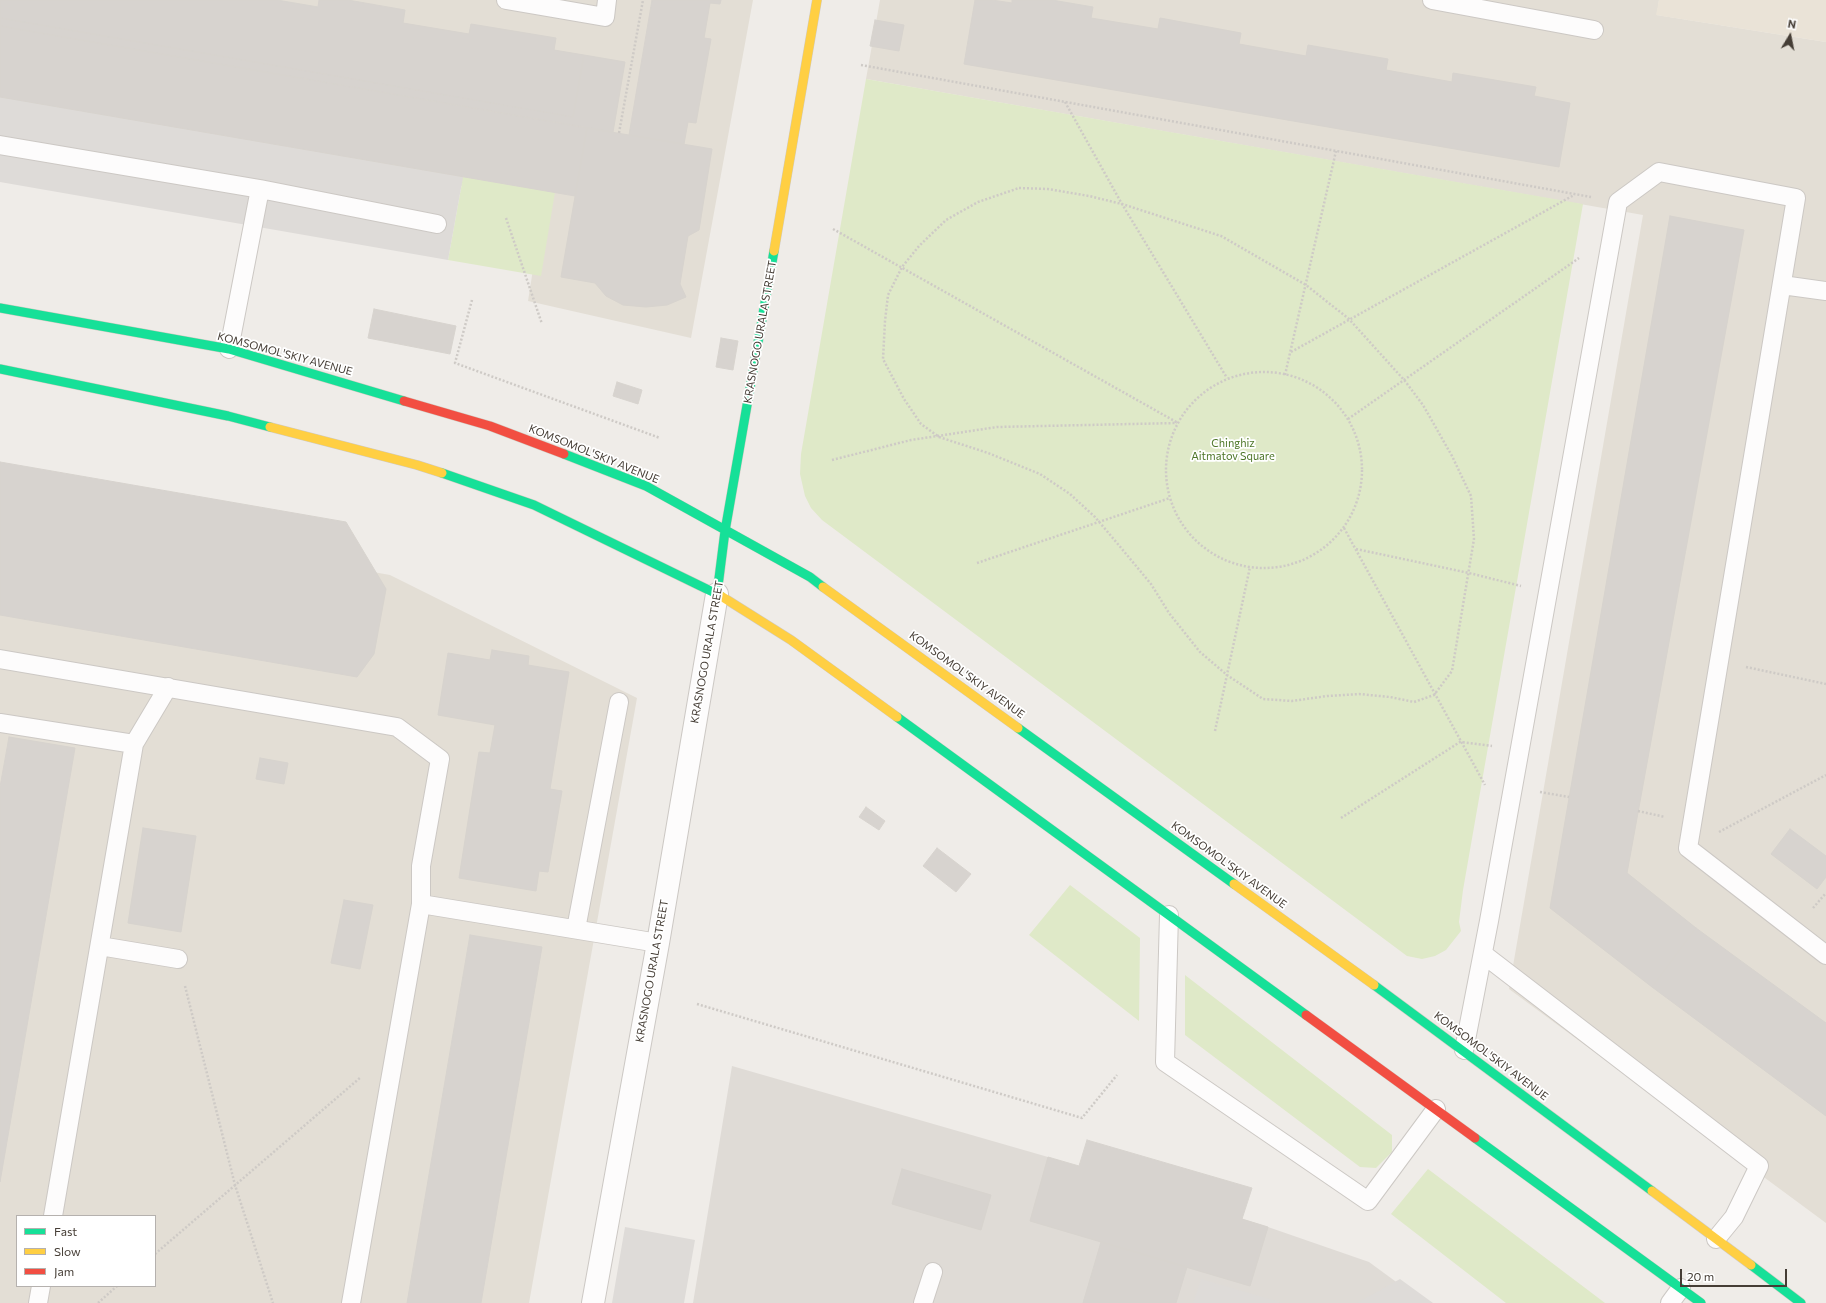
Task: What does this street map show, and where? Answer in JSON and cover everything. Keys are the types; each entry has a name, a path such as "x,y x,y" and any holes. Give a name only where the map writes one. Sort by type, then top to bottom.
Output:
{"main road":[{"name":"KRASNOGO URALA STREET","path":"718,594 725,531 817,0"},
{"name":"KOMSOMOL'SKIY AVENUE","path":"0,308 229,349 490,426 646,486 810,577 1464,1050 1801,1303"},
{"path":"0,369 228,416 417,465 534,505 718,594 791,640 1701,1303"}],"street":[{"name":"KRASNOGO URALA STREET","path":"593,1303 658,943 718,594"}],"lane":[{"path":"506,0 604,17 607,0"},
{"path":"1432,0 1506,7 1594,30"},
{"path":"0,145 260,189 437,224"},
{"path":"1464,1050 1483,954 1618,202 1659,172 1796,198 1688,848 1826,955"},
{"path":"229,349 260,189"},
{"path":"1782,285 1826,291"},
{"path":"0,659 398,727 440,760 421,866 421,904 351,1303"},
{"path":"53,1215 134,744 168,687"},
{"path":"576,929 619,702"},
{"path":"0,723 134,744"},
{"path":"421,904 658,943"},
{"path":"1169,915 1165,1062 1368,1201 1436,1109"},
{"path":"100,946 178,959"},
{"path":"1483,954 1759,1166 1734,1217 1716,1239"},
{"path":"923,1303 933,1272"},
{"path":"38,1303 41,1287"},
{"path":"1670,1303 1681,1288"}],"path":[{"path":"619,133 643,0"},
{"path":"861,65 1618,202"},
{"path":"1065,102 1122,204 1227,378"},
{"path":"1285,375 1336,151"},
{"path":"1018,188 1048,188 1122,204 1221,236 1306,285 1349,319 1405,381 1423,405 1452,456 1471,496 1474,539 1452,671 1434,695 1414,702 1390,697 1359,694 1327,696 1292,701 1263,699 1227,675 1200,652 1169,613 1151,584 1099,522 1070,494 1040,474 988,453 939,436 920,424 904,399 883,359 888,294 902,267 919,246 946,220 978,202 1018,188"},
{"path":"1291,352 1575,194"},
{"path":"506,218 542,324"},
{"path":"833,228 1178,423"},
{"path":"1348,419 1405,381 1612,234"},
{"path":"472,300 455,363 660,438"},
{"path":"1253,372 1285,375 1301,379 1320,389 1336,402 1348,419 1358,440 1362,463 1361,486 1355,508 1344,528 1325,547 1302,560 1277,567 1250,567 1228,561 1207,550 1189,534 1176,514 1170,498 1166,468 1169,444 1178,423 1190,405 1207,390 1227,378 1253,372"},
{"path":"832,460 911,440 997,427 1178,423"},
{"path":"977,563 1170,498"},
{"path":"1344,528 1434,695 1506,824"},
{"path":"1356,549 1469,573 1548,593"},
{"path":"1214,731 1250,567"},
{"path":"1719,660 1826,684"},
{"path":"1341,818 1460,742 1520,750"},
{"path":"1688,848 1826,775"},
{"path":"178,959 235,1185 273,1303"},
{"path":"697,1004 1082,1118 1117,1075"},
{"path":"156,1253 396,1047"},
{"path":"98,1303 117,1287"}],"shaded area":[{"path":"0,0 753,0 691,338 528,301 544,200 0,106"},
{"path":"880,0 1659,0 1657,15 1826,42 1826,1223 1509,989 1643,215 866,79"},
{"path":"1659,0 1826,0 1826,42 1656,15"},
{"path":"0,97 463,177 448,260 0,182"},
{"path":"0,506 390,575 637,698 529,1303 0,1303"},
{"path":"732,1066 1048,1157 1268,1227 1369,1262 1425,1303 693,1303"},
{"path":"625,1227 695,1240 684,1303 612,1303"},
{"path":"1201,1279 1283,1303 1193,1303"},
{"path":"1400,1279 1433,1303 1357,1303"}],"green space":[{"name":"Chinghiz Aitmatov Square","path":"866,79 1583,204 1463,890 1459,922 1461,931 1446,950 1435,956 1422,959 1407,956 822,520 811,508 805,496 800,474 801,454"},
{"path":"463,177 555,192 541,276 448,260"},
{"path":"1070,885 1140,938 1139,1021 1029,935"},
{"path":"1185,975 1392,1135 1392,1152 1376,1168 1360,1167 1185,1035"},
{"path":"1428,1169 1605,1303 1506,1303 1391,1214"}],"building":[{"path":"0,0 277,0 318,7 319,0 348,0 405,10 403,23 469,34 471,24 556,38 554,50 584,55 573,117 0,18"},
{"path":"652,0 721,0 720,4 710,3 704,38 711,39 696,123 688,122 684,144 629,135"},
{"path":"975,0 992,0 1012,3 1012,0 1052,0 1093,7 1091,18 1158,29 1160,18 1241,33 1239,44 1306,56 1308,45 1388,59 1386,70 1452,82 1453,73 1536,87 1534,96 1570,103 1559,167 964,64"},
{"path":"0,18 573,117 584,55 625,62 613,132 0,26"},
{"path":"875,20 904,25 899,51 870,46"},
{"path":"0,26 587,128 575,196 0,97"},
{"path":"587,128 712,149 699,230 688,236 680,284 686,297 667,305 646,307 623,305 606,296 595,283 561,277"},
{"path":"1670,216 1744,230 1627,873 1696,928 1652,987 1550,908"},
{"path":"374,309 456,326 450,354 368,338"},
{"path":"721,338 738,341 733,370 716,367"},
{"path":"617,382 642,390 638,404 613,396"},
{"path":"0,462 346,522 386,589 374,654 357,677 0,615"},
{"path":"492,650 529,656 528,665 569,672 550,789 562,791 548,872 539,871 536,891 459,878 479,752 490,753 495,725 438,715 448,653 490,660"},
{"path":"9,737 75,748 0,1182 0,787"},
{"path":"260,758 288,763 284,784 256,779"},
{"path":"866,807 885,821 879,830 859,817"},
{"path":"143,828 196,836 181,932 128,923"},
{"path":"1790,829 1826,856 1826,877 1817,889 1771,854"},
{"path":"937,848 971,874 956,892 923,866"},
{"path":"344,900 373,905 360,969 331,963"},
{"path":"1696,928 1826,1023 1826,1116 1652,987"},
{"path":"470,935 542,947 481,1303 407,1303"},
{"path":"1087,1140 1252,1188 1242,1219 1268,1227 1250,1286 1030,1221 1048,1157 1079,1166"},
{"path":"902,1169 991,1195 981,1230 892,1204"},
{"path":"1101,1242 1187,1267 1176,1303 1083,1303"}],"traffic: fast":[{"path":"717,594 725,531 774,251"},
{"path":"0,308 229,349 404,401"},
{"path":"0,369 228,416 270,427"},
{"path":"564,454 646,486 810,577 823,587"},
{"path":"442,473 534,505 721,596"},
{"path":"897,717 1306,1015"},
{"path":"1018,728 1234,884"},
{"path":"1374,985 1652,1191"},
{"path":"1475,1138 1701,1303"},
{"path":"1751,1265 1801,1303"}],"traffic: slow":[{"path":"774,251 817,0"},
{"path":"270,427 417,465 442,473"},
{"path":"823,587 1018,728"},
{"path":"721,596 791,640 897,717"},
{"path":"1234,884 1374,985"},
{"path":"1652,1191 1751,1265"}],"traffic: jam":[{"path":"404,401 490,426 564,454"},
{"path":"1306,1015 1475,1138"}]}
